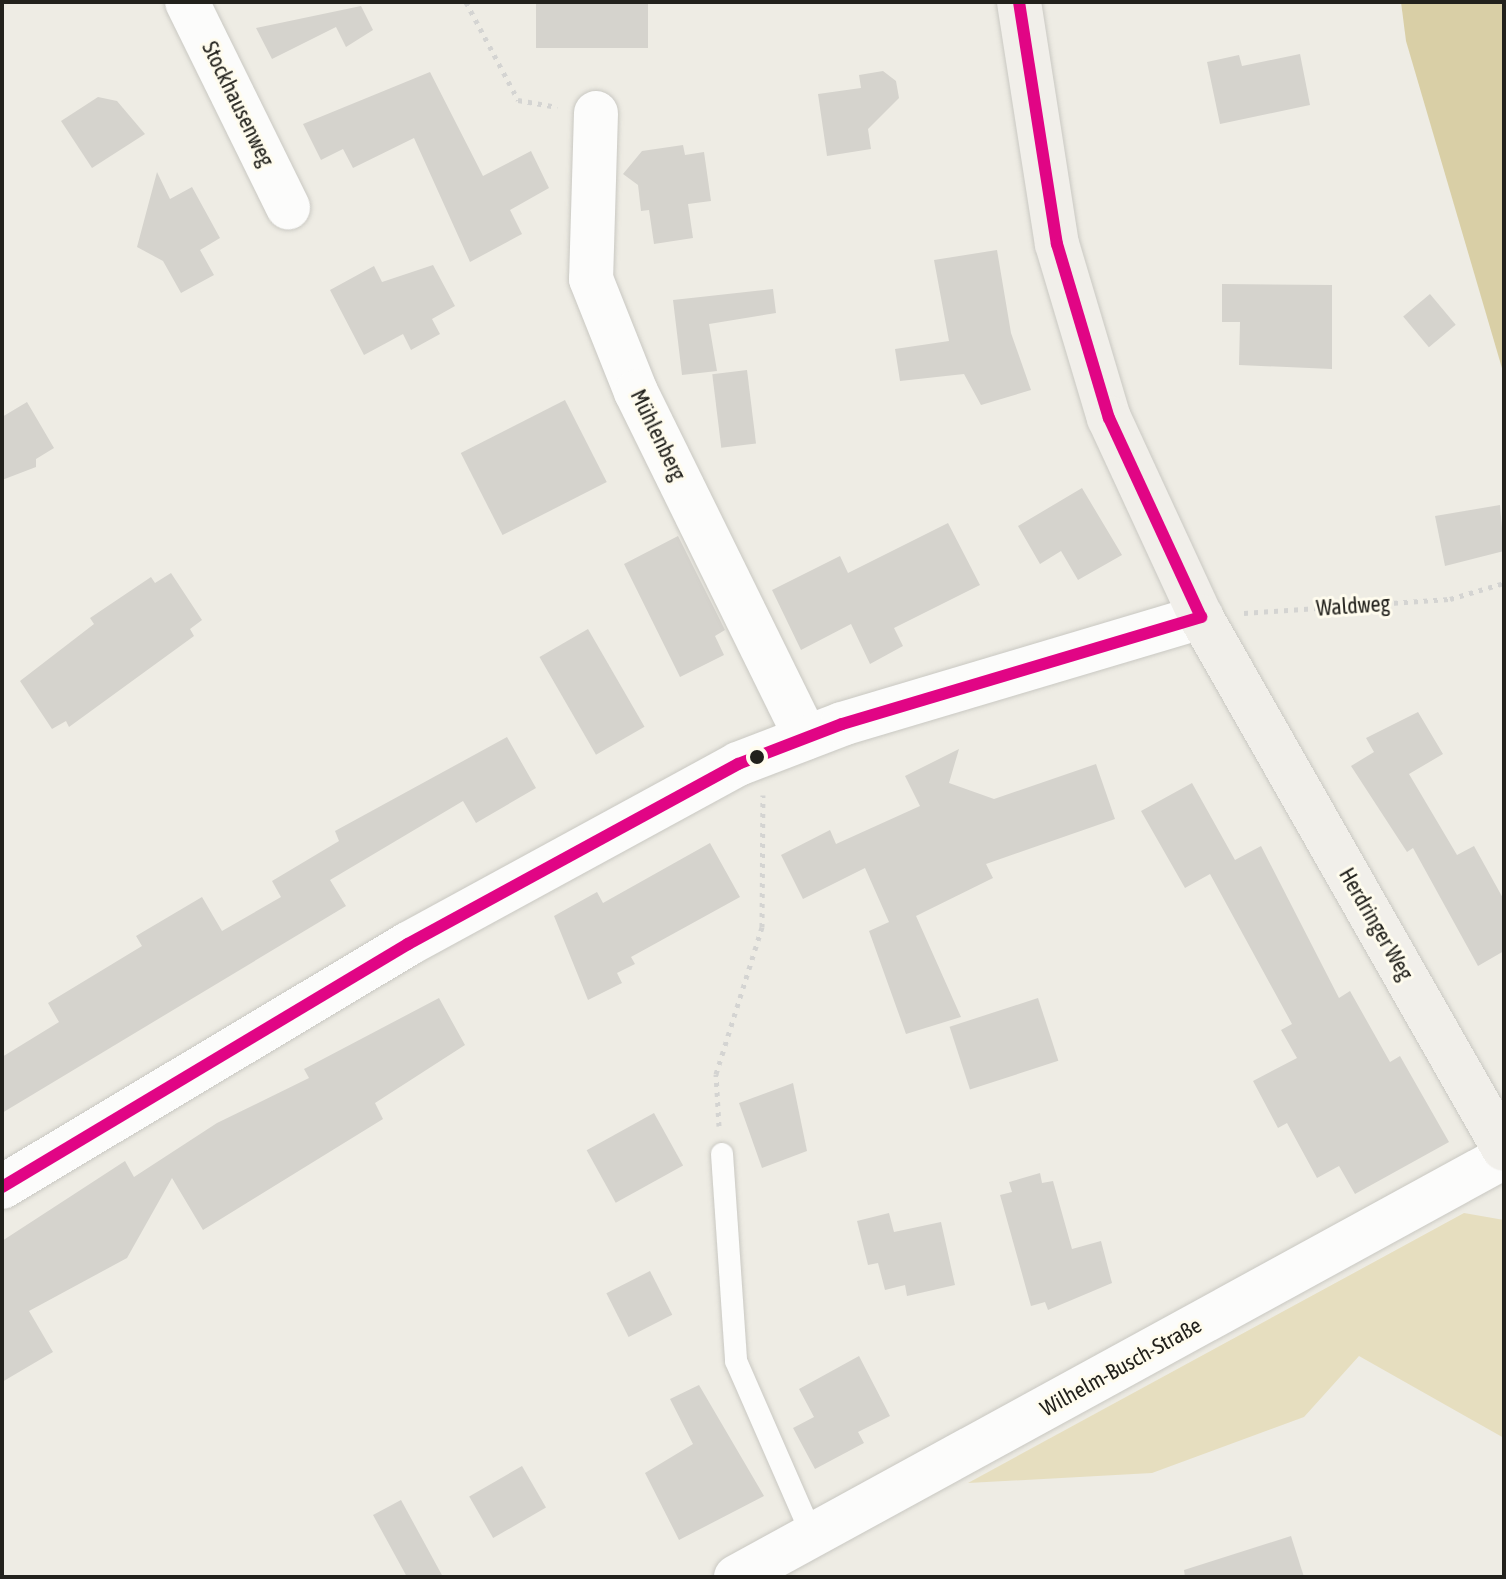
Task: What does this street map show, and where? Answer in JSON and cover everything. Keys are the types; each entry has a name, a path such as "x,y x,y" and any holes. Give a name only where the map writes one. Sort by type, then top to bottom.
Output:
{"main road":[{"name":"Herdringer Weg","path":"1019,2 1057,244 1109,418 1201,617 1504,1149"}],"street":[{"name":"Stockhausenweg","path":"187,2 288,207"},
{"name":"Mühlenberg","path":"596,113 591,279 636,392 806,737"},
{"path":"2,1187 408,944 753,758 806,737 1201,617"},
{"name":"Wilhelm-Busch-Straße","path":"736,1577 1504,1157"}],"lane":[{"path":"722,1154 736,1361 813,1537"}],"path":[{"path":"466,2 518,100 596,113"},
{"name":"Waldweg","path":"1201,617 1450,599 1504,583"},
{"path":"722,1154 716,1074 762,927 763,787 753,758"}],"shaded area":[{"path":"1401,2 1504,2 1504,375 1406,41"},
{"path":"1464,1213 1504,1220 1504,1438 1359,1356 1304,1417 1152,1473 968,1483"}],"building":[{"path":"536,2 648,2 648,48 536,48"},
{"path":"361,6 373,30 346,47 336,27 272,59 256,28"},
{"path":"1300,54 1310,105 1220,124 1207,62 1239,55 1242,66"},
{"path":"883,71 896,81 899,98 868,129 871,149 827,156 818,94 861,88 859,75"},
{"path":"430,72 483,176 531,151 549,188 510,210 522,234 470,262 414,138 353,168 343,149 321,160 303,124"},
{"path":"98,97 117,101 145,134 92,168 61,121"},
{"path":"683,145 685,155 704,152 711,201 688,204 693,238 654,244 649,210 641,211 638,185 623,174 642,151"},
{"path":"157,172 170,199 192,187 220,238 200,250 214,275 181,293 163,261 137,247"},
{"path":"997,250 1011,333 1031,390 981,405 964,374 900,381 895,349 949,341 934,260"},
{"path":"433,265 455,306 432,319 440,334 411,350 403,334 364,355 330,290 374,266 382,282"},
{"path":"1222,284 1332,285 1332,369 1239,365 1240,322 1222,322"},
{"path":"773,289 776,313 709,324 717,371 682,375 673,300"},
{"path":"1430,294 1456,325 1429,347 1403,316"},
{"path":"747,370 756,443 721,448 712,374"},
{"path":"565,400 607,482 503,535 461,453"},
{"path":"27,402 54,448 36,459 36,467 2,480 2,417"},
{"path":"1082,488 1122,555 1078,580 1061,551 1040,564 1018,526"},
{"path":"1500,505 1504,551 1445,566 1435,516"},
{"path":"948,523 980,585 894,628 903,646 870,664 851,624 801,650 772,590 840,556 848,573"},
{"path":"678,536 725,630 715,636 724,655 680,677 624,564"},
{"path":"171,573 202,620 190,629 194,636 69,727 66,721 52,729 20,681 94,624 90,618 151,577 155,583"},
{"path":"588,629 644,727 596,755 540,657"},
{"path":"1418,712 1443,754 1409,774 1457,855 1474,846 1504,900 1504,951 1478,966 1413,848 1407,852 1351,766 1374,752 1366,738"},
{"path":"507,737 536,788 476,823 463,801 330,880 346,906 2,1113 2,1057 59,1022 48,1003 142,946 136,936 202,897 222,931 281,897 272,881 339,841 335,831"},
{"path":"959,749 949,783 994,799 1096,764 1115,819 986,864 993,878 916,916 961,1017 906,1034 869,931 889,922 865,868 803,899 781,855 830,830 836,844 920,806 905,776"},
{"path":"1192,783 1235,860 1261,846 1339,998 1350,991 1390,1062 1400,1056 1449,1142 1355,1194 1339,1166 1317,1178 1287,1123 1278,1128 1253,1081 1297,1058 1281,1030 1292,1024 1210,874 1185,888 1141,811"},
{"path":"710,843 740,897 631,957 635,964 617,973 622,983 588,1000 554,916 597,892 603,903"},
{"path":"439,998 465,1045 375,1103 383,1119 203,1230 172,1178 127,1258 29,1311 53,1352 2,1382 2,1241 125,1161 134,1177 217,1123 309,1078 304,1069"},
{"path":"1038,998 1058,1061 970,1090 950,1027"},
{"path":"793,1083 807,1151 762,1168 739,1103"},
{"path":"654,1113 683,1165 616,1203 587,1150"},
{"path":"1040,1173 1042,1183 1053,1181 1072,1249 1101,1241 1112,1283 1048,1310 1045,1302 1031,1306 1000,1195 1012,1192 1009,1182"},
{"path":"889,1213 894,1232 941,1222 955,1285 907,1296 905,1285 885,1290 878,1263 868,1265 857,1221"},
{"path":"650,1271 672,1315 629,1337 606,1293"},
{"path":"859,1356 890,1416 858,1432 864,1443 815,1469 793,1428 814,1417 799,1389"},
{"path":"699,1385 764,1496 679,1540 645,1473 693,1444 670,1399"},
{"path":"522,1466 546,1508 493,1538 469,1496"},
{"path":"401,1500 443,1577 407,1577 373,1515"},
{"path":"1291,1536 1304,1577 1185,1577 1184,1570"}],"transit line":[{"path":"1019,2 1057,244 1109,418 1201,617"},
{"path":"2,1187 408,944 738,764 842,724 1201,617"}]}
